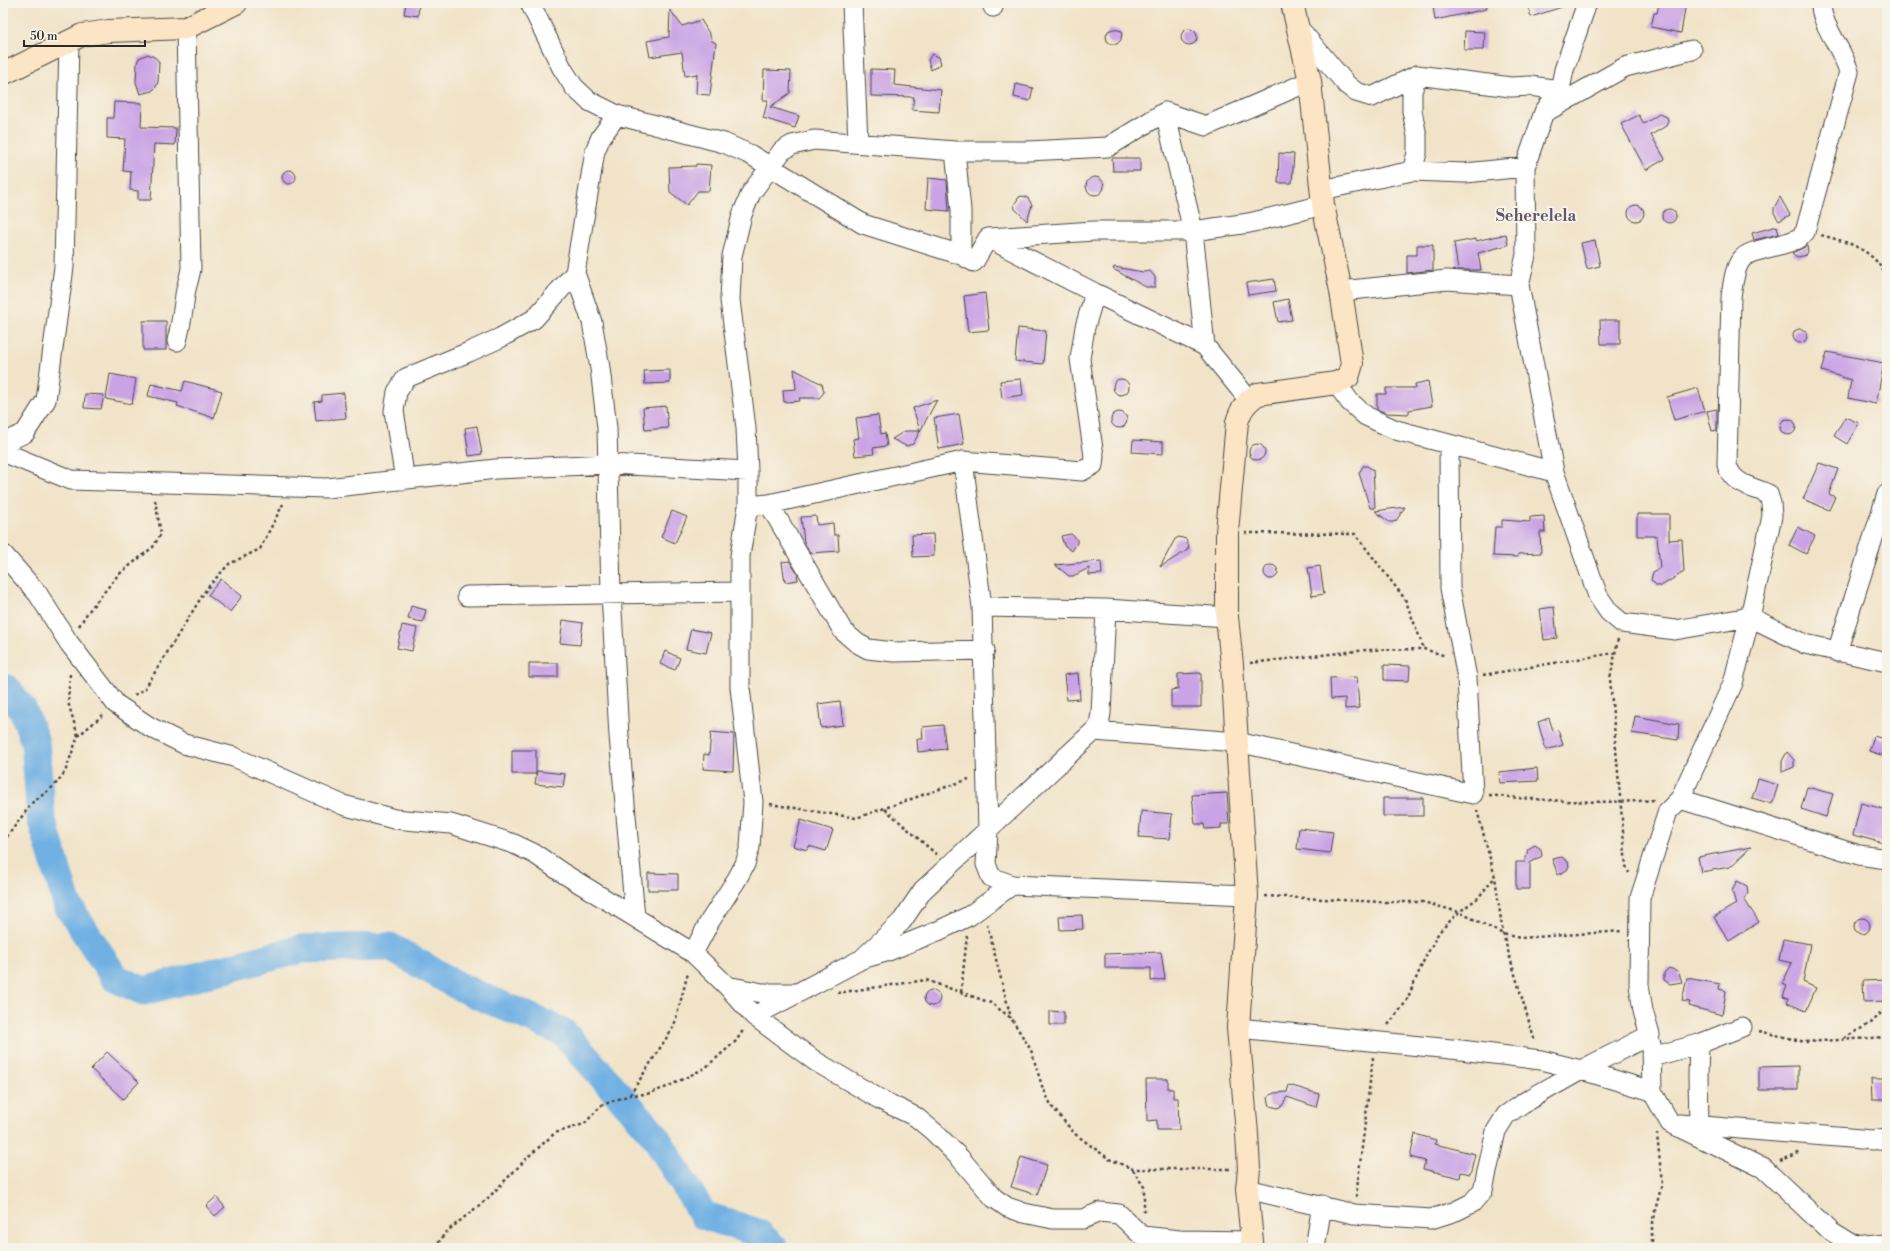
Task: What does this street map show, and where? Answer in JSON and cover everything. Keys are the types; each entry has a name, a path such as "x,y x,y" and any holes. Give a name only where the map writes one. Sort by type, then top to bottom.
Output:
{"street":[{"path":"3,74 82,35 108,31 186,28 236,3"},
{"path":"530,3 562,68 574,87 589,101 617,115 724,143 751,155 863,224 960,255 974,262 988,238"},
{"path":"852,3 858,142"},
{"path":"3,554 38,594 69,643 116,704 150,727 184,744 234,757 343,805 394,819 451,824 514,844 535,854 692,953 727,986 754,1016 815,1061 839,1076 916,1117 934,1132 960,1158 994,1198 1007,1207 1024,1213 1053,1219 1083,1218 1100,1212 1119,1214 1142,1236 1252,1246 1238,1028 1247,895 1232,665 1227,617 1227,532 1237,422 1240,410 1249,400 1258,394 1336,383 1348,377 1352,364 1341,291 1322,197 1310,81 1292,3"},
{"path":"1587,3 1564,70 1560,90 1544,112 1525,167 1526,255 1519,285 1554,472 1598,596 1609,612 1622,623 1675,630 1750,617 1805,644 1887,662"},
{"path":"1663,1127 1652,1091 1652,1057 1650,1035 1643,1011 1639,985 1640,898 1668,811 1680,799 1733,683 1750,617 1772,516 1772,502 1768,494 1734,480 1729,473 1727,465 1731,297 1734,273 1742,256 1749,252 1796,240 1805,232 1849,72 1840,47 1827,27 1821,8 1821,3"},
{"path":"1298,26 1347,85 1362,94 1372,97 1417,75 1511,87 1530,86 1560,90"},
{"path":"176,341 183,320 185,294 190,279 191,268 186,28"},
{"path":"3,443 25,433 46,400 64,268 69,42"},
{"path":"1544,112 1625,67 1692,50"},
{"path":"1412,171 1417,153 1417,136 1412,111 1412,92 1417,75"},
{"path":"1165,112 1206,126 1310,81"},
{"path":"692,953 710,921 737,880 745,864 750,847 753,802 740,687 740,556 748,506 748,472 746,428 730,300 732,256 742,215 751,193 782,151 792,145 814,140 858,142 955,151 1028,151 1108,147 1165,112"},
{"path":"1165,112 1194,231 1205,346"},
{"path":"617,115 601,137 595,151 576,273 592,322 600,368 607,428 611,593 618,736 635,917"},
{"path":"955,151 960,210 960,255"},
{"path":"988,238 1094,231 1194,231 1249,223 1322,197 1412,171 1465,173 1525,167"},
{"path":"988,238 1095,293 1205,346 1249,400"},
{"path":"405,480 394,411 397,392 406,378 500,338 534,319 576,273"},
{"path":"1341,291 1447,280 1519,285"},
{"path":"748,506 769,504 962,461 1082,471 1093,465 1094,456 1080,359 1085,327 1095,293"},
{"path":"1336,383 1350,402 1366,416 1396,430 1554,472"},
{"path":"1094,731 1237,742 1473,794 1465,669 1450,588 1449,444"},
{"path":"3,452 71,480 327,488 496,469 609,464 748,472"},
{"path":"962,461 982,606 985,650 988,831 986,864 991,877 1012,885 1247,895"},
{"path":"1837,652 1887,494"},
{"path":"769,504 844,631 857,643 868,649 894,652 985,650"},
{"path":"467,596 740,592"},
{"path":"982,606 1106,609 1227,617"},
{"path":"862,959 902,922 923,890 988,831 1099,725 1102,713 1106,609"},
{"path":"1680,799 1859,855 1887,859"},
{"path":"754,1016 862,959 886,952 938,931 976,911 1012,885"},
{"path":"727,986 762,993 797,993"},
{"path":"1652,1057 1699,1044 1742,1027"},
{"path":"1238,1028 1461,1050 1541,1060 1652,1091"},
{"path":"1248,1179 1322,1205 1354,1214 1431,1219 1456,1212 1472,1203 1483,1190 1496,1131 1506,1115 1523,1103 1581,1070 1650,1035"},
{"path":"1699,1044 1699,1125"},
{"path":"1663,1127 1699,1125 1873,1140 1887,1138"},
{"path":"1663,1127 1763,1168 1831,1232 1856,1247 1887,1244"},
{"path":"1315,1248 1322,1205"}],"path":[{"path":"1805,232 1858,246 1880,264 1887,277"},
{"path":"1880,264 1887,265"},
{"path":"78,736 68,702 71,682 69,643 88,612 118,576 154,547 161,534 151,482"},
{"path":"3,842 32,803 54,786 65,772 78,736 116,704 144,690 207,588 229,564 260,549 292,487"},
{"path":"1227,532 1355,534 1405,600 1424,650"},
{"path":"1622,623 1614,653 1610,679 1626,866 1640,898"},
{"path":"1232,665 1366,650 1424,650 1465,669 1614,653"},
{"path":"753,802 856,818 986,773"},
{"path":"1541,1060 1503,934 1495,877 1473,794 1547,801 1621,802 1680,799"},
{"path":"885,809 937,855 952,863"},
{"path":"1247,895 1423,902 1459,912 1503,934 1520,938 1639,930"},
{"path":"961,992 976,911"},
{"path":"976,911 1011,1018 1031,1050 1042,1086 1052,1106 1075,1134 1109,1158 1133,1169 1248,1179"},
{"path":"630,1096 674,1026 692,953"},
{"path":"835,993 926,980 991,1003 1011,1018"},
{"path":"1842,1039 1870,1023 1887,1007"},
{"path":"435,1248 445,1233 488,1198 528,1157 555,1133 584,1124 602,1105 630,1096 647,1094 667,1087 705,1068 736,1041 754,1016"},
{"path":"1742,1027 1805,1042 1887,1037"},
{"path":"1652,1248 1652,1222 1662,1184 1663,1127"},
{"path":"1133,1169 1144,1187 1144,1226 1142,1236"}],"building":[{"path":"406,3 419,3 418,16 404,14"},
{"path":"1449,3 1486,3 1487,9 1435,20 1433,6"},
{"path":"1527,3 1565,3 1565,6 1531,17"},
{"path":"1659,3 1686,3 1681,33 1651,27 1654,13 1657,13"},
{"path":"670,10 682,26 701,20 712,41 716,43 710,95 696,94 697,74 685,76 682,52 650,57 647,41 669,37"},
{"path":"1113,29 1122,31 1121,40 1117,44 1111,44 1107,41 1106,36 1108,31"},
{"path":"1189,29 1196,34 1197,37 1192,44 1189,45 1182,40 1181,37 1186,30"},
{"path":"1465,31 1485,32 1484,50 1464,50"},
{"path":"148,54 156,58 159,62 158,82 152,91 140,94 136,82 137,63 139,58"},
{"path":"932,54 939,57 941,64 931,70 928,60"},
{"path":"871,69 895,70 894,85 941,90 939,112 912,110 914,97 871,96"},
{"path":"764,70 791,71 790,93 770,107 799,116 795,128 763,118 768,100 763,100"},
{"path":"1016,84 1033,88 1030,101 1014,97"},
{"path":"114,102 142,103 141,127 176,128 175,145 154,144 151,200 138,200 138,191 130,190 131,172 123,171 125,139 107,138 107,118 113,118"},
{"path":"1659,114 1667,117 1668,121 1666,126 1651,135 1665,159 1646,170 1621,124 1639,115 1644,124"},
{"path":"1279,153 1294,154 1292,183 1278,183"},
{"path":"1112,158 1140,158 1140,171 1113,171"},
{"path":"696,164 711,165 709,191 698,191 687,205 670,192 669,167 696,166"},
{"path":"286,170 292,170 296,174 296,180 292,184 286,184 282,180 282,174"},
{"path":"1095,177 1101,180 1104,186 1101,192 1095,195 1089,192 1086,186 1089,180"},
{"path":"928,178 947,180 949,211 926,209"},
{"path":"1023,196 1028,198 1032,205 1027,221 1015,209 1014,205 1019,197"},
{"path":"1780,197 1790,215 1779,221 1774,213 1774,208"},
{"path":"1636,205 1642,207 1644,213 1642,219 1636,221 1630,219 1628,213 1630,207"},
{"path":"1669,209 1674,211 1676,216 1674,221 1669,223 1664,221 1662,216 1664,211"},
{"path":"1777,226 1779,234 1754,240 1752,233"},
{"path":"1506,234 1508,245 1478,253 1481,270 1458,270 1454,243 1476,239 1476,241"},
{"path":"1595,240 1600,266 1587,269 1581,243"},
{"path":"1417,245 1433,245 1433,270 1407,273 1407,255 1417,255"},
{"path":"1807,246 1808,252 1806,255 1798,257 1792,253"},
{"path":"1114,267 1143,272 1150,271 1155,277 1155,287 1146,287 1113,269"},
{"path":"1274,279 1276,291 1248,295 1246,283"},
{"path":"985,293 989,330 968,332 964,296"},
{"path":"1288,299 1292,320 1278,322 1274,302"},
{"path":"1600,320 1620,320 1620,344 1601,344"},
{"path":"143,321 166,321 166,350 143,350"},
{"path":"1018,328 1046,331 1043,364 1015,361"},
{"path":"1800,329 1805,331 1807,336 1805,341 1800,343 1795,341 1793,336 1795,331"},
{"path":"1827,352 1884,363 1876,404 1848,398 1851,380 1822,371"},
{"path":"794,369 822,384 824,392 819,398 799,398 800,401 784,402 783,390 796,389"},
{"path":"670,370 670,383 645,384 644,371"},
{"path":"110,374 136,379 132,404 106,399"},
{"path":"1021,379 1023,395 1002,398 1000,381"},
{"path":"1121,379 1127,381 1129,387 1127,393 1121,395 1115,393 1113,387 1115,381"},
{"path":"185,381 222,391 214,418 177,406 178,403 148,396 151,384 182,391"},
{"path":"1428,381 1432,406 1409,410 1409,414 1386,413 1377,409 1377,394 1386,394 1386,388 1416,388 1415,384"},
{"path":"1698,388 1705,411 1674,420 1667,397"},
{"path":"344,393 346,418 316,421 314,402 322,401 322,395"},
{"path":"85,394 104,395 101,409 84,408"},
{"path":"937,400 913,444 906,446 892,439 905,431 920,431 913,408"},
{"path":"666,406 668,428 645,430 643,408"},
{"path":"1717,409 1717,430 1712,431 1707,411"},
{"path":"1119,412 1125,414 1127,420 1125,426 1119,428 1113,426 1111,420 1113,414"},
{"path":"959,414 964,444 939,449 934,418"},
{"path":"878,415 881,434 885,433 887,446 873,448 874,454 855,456 853,439 859,438 856,418"},
{"path":"1845,417 1859,423 1847,444 1834,436"},
{"path":"1788,419 1794,421 1796,427 1794,433 1788,435 1782,433 1780,427 1782,421"},
{"path":"477,426 482,454 469,456 465,428"},
{"path":"1133,440 1163,442 1163,454 1132,452"},
{"path":"1257,444 1263,446 1265,452 1263,458 1257,460 1251,458 1249,452 1251,446"},
{"path":"1819,463 1838,469 1829,494 1835,497 1829,510 1803,499"},
{"path":"1363,466 1367,466 1373,470 1375,508 1370,508 1359,473"},
{"path":"1405,507 1396,521 1393,522 1389,522 1375,511"},
{"path":"672,511 687,517 675,543 661,537"},
{"path":"1637,514 1669,514 1669,540 1682,539 1684,572 1661,586 1657,586 1651,580 1653,572 1660,568 1657,536 1637,536"},
{"path":"816,516 817,525 833,523 834,535 838,535 839,551 810,553 804,542 801,517"},
{"path":"1544,516 1545,532 1540,532 1541,553 1518,554 1518,557 1493,556 1495,527 1502,527 1502,520 1530,522 1530,517"},
{"path":"1798,527 1815,536 1806,554 1789,545"},
{"path":"933,534 934,556 913,557 912,535"},
{"path":"1071,534 1077,539 1077,543 1072,551 1064,545 1061,536"},
{"path":"1179,537 1186,539 1189,547 1186,551 1160,567 1175,539"},
{"path":"789,561 797,573 798,580 785,582 782,562"},
{"path":"1101,561 1102,574 1089,575 1089,568 1073,576 1069,576 1055,565"},
{"path":"1271,565 1276,567 1278,572 1276,577 1271,579 1266,577 1264,572 1266,567"},
{"path":"1320,566 1324,594 1312,596 1308,568"},
{"path":"221,579 242,596 230,612 208,595"},
{"path":"411,606 426,610 423,622 408,619"},
{"path":"1554,607 1557,638 1544,640 1540,609"},
{"path":"563,620 583,623 580,645 560,643"},
{"path":"402,625 417,628 412,651 397,648"},
{"path":"691,629 711,633 706,653 686,649"},
{"path":"665,651 680,658 675,670 660,664"},
{"path":"529,663 558,663 558,677 529,677"},
{"path":"1384,665 1410,666 1409,681 1384,680"},
{"path":"1078,673 1080,699 1067,700 1064,675"},
{"path":"1201,673 1201,707 1171,707 1171,690 1178,689 1178,674"},
{"path":"1357,677 1359,708 1345,709 1345,698 1331,699 1330,678"},
{"path":"840,701 843,725 821,728 818,704"},
{"path":"1635,716 1679,724 1678,740 1632,733"},
{"path":"1549,718 1553,731 1558,730 1563,745 1546,750 1538,722"},
{"path":"943,725 946,749 918,752 917,739 923,739 922,727"},
{"path":"711,732 734,734 733,771 703,769 704,754 709,755"},
{"path":"1874,736 1887,740 1887,757 1869,751"},
{"path":"512,750 536,750 536,774 512,774"},
{"path":"1787,752 1794,760 1794,767 1782,772 1782,761"},
{"path":"1537,768 1538,781 1500,783 1499,772"},
{"path":"537,771 565,774 563,787 535,784"},
{"path":"1758,779 1778,785 1772,804 1752,798"},
{"path":"1807,787 1833,794 1826,817 1801,809"},
{"path":"1227,793 1229,824 1221,824 1221,828 1205,829 1204,824 1195,824 1192,795"},
{"path":"1383,798 1423,798 1423,816 1383,816"},
{"path":"1861,803 1887,810 1887,844 1853,835"},
{"path":"1141,811 1172,814 1170,839 1139,837"},
{"path":"801,820 833,830 826,851 809,846 807,850 793,846"},
{"path":"1299,828 1333,832 1330,853 1297,849"},
{"path":"1535,845 1541,849 1542,856 1530,863 1530,889 1516,889 1516,862 1525,862 1528,849"},
{"path":"1751,847 1730,867 1701,872 1698,857"},
{"path":"1562,857 1568,862 1569,866 1567,870 1558,875 1552,859"},
{"path":"648,873 678,874 678,890 648,890"},
{"path":"1737,881 1747,886 1748,893 1744,899 1759,922 1729,941 1714,917 1736,904 1732,891"},
{"path":"1082,915 1083,929 1060,930 1059,916"},
{"path":"1862,918 1868,920 1870,926 1868,932 1862,934 1856,932 1854,926 1856,920"},
{"path":"1783,939 1810,944 1803,982 1816,988 1806,1011 1787,1003 1789,999 1783,997 1787,986 1782,984 1792,963 1779,960"},
{"path":"1161,952 1165,979 1151,981 1151,968 1105,968 1105,954"},
{"path":"1669,968 1678,971 1682,982 1670,984 1664,980 1664,973"},
{"path":"1687,978 1720,984 1719,989 1726,991 1722,1015 1689,1006 1690,1002 1682,1001"},
{"path":"1887,980 1887,1001 1864,1002 1863,981"},
{"path":"929,990 935,990 940,995 938,1004 935,1006 929,1006 924,1001 924,995"},
{"path":"1050,1011 1064,1012 1064,1025 1050,1025"},
{"path":"107,1052 139,1082 123,1099 91,1069"},
{"path":"1798,1066 1798,1090 1759,1090 1759,1067"},
{"path":"1146,1079 1168,1079 1168,1089 1173,1089 1173,1098 1178,1098 1179,1130 1157,1130 1157,1120 1147,1121"},
{"path":"1871,1079 1887,1079 1887,1099 1872,1099"},
{"path":"1289,1085 1319,1094 1316,1107 1287,1097 1282,1106 1278,1108 1270,1106 1268,1098 1270,1095 1274,1093 1287,1092"},
{"path":"1415,1134 1436,1140 1435,1144 1475,1154 1470,1174 1461,1172 1460,1178 1423,1169 1425,1161 1410,1157"},
{"path":"1021,1157 1047,1165 1037,1195 1011,1187"},
{"path":"216,1197 225,1207 215,1216 206,1206"}],"waterway":[{"path":"3,688 7,689 23,710 35,742 41,817 67,904 115,978 144,991 301,949 390,947 460,987 563,1032 654,1134 703,1215 758,1233 774,1248"}],"district":[{"name":"Seherelela","path":"1536,215"}]}
